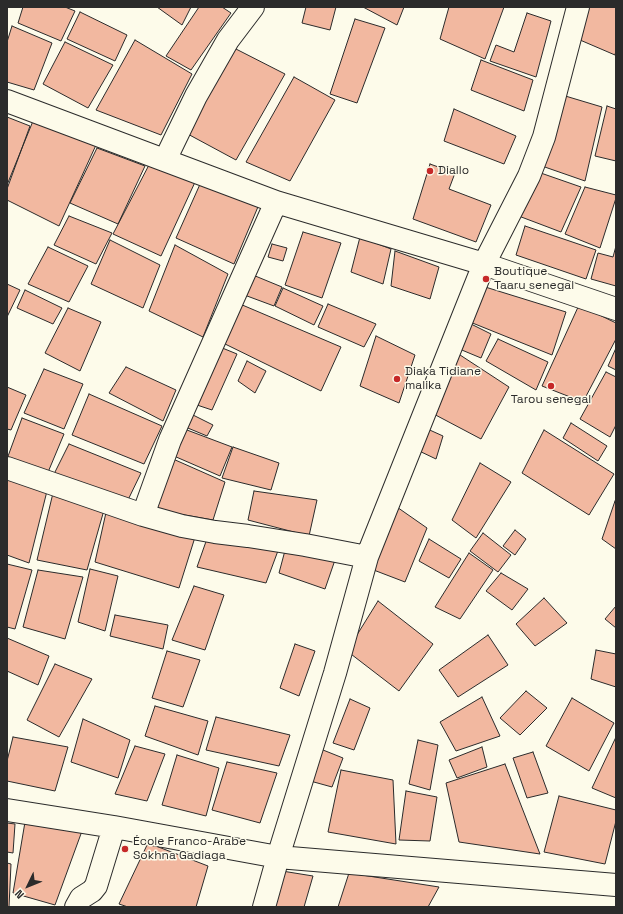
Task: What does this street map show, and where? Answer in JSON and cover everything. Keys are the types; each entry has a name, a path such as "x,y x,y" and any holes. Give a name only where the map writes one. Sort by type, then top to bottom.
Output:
{"street":[{"path":"165,160 196,96 228,40 253,7"},
{"path":"264,907 335,673 366,557 484,264 529,176 544,137 578,7"},
{"path":"7,101 276,202 484,264 616,309"},
{"path":"143,515 170,440 276,202"},
{"path":"7,468 143,515 182,526 298,544 366,557"},
{"path":"7,810 114,827 278,857 616,885"},
{"path":"76,907 81,898 92,891 96,886 114,827"}],"building":[{"path":"23,7 65,7 75,11 61,41 18,23"},
{"path":"157,7 191,7 182,25"},
{"path":"199,7 222,7 231,13 191,70 166,56"},
{"path":"306,7 336,7 330,30 302,23"},
{"path":"363,7 404,7 397,25"},
{"path":"449,7 504,7 485,59 440,39"},
{"path":"580,7 616,7 615,55 573,37"},
{"path":"80,12 127,35 115,61 67,39"},
{"path":"527,13 551,21 536,77 490,61 496,45 514,52"},
{"path":"355,19 385,28 357,103 330,94"},
{"path":"12,26 52,43 34,90 7,82 7,42"},
{"path":"135,40 192,74 161,135 96,110"},
{"path":"65,42 113,65 88,108 43,84"},
{"path":"234,48 285,74 236,160 184,132"},
{"path":"481,60 533,80 524,111 471,90"},
{"path":"294,77 335,100 290,181 246,162"},
{"path":"562,95 602,107 585,181 539,165"},
{"path":"607,106 616,109 616,161 595,156"},
{"path":"454,109 516,136 504,164 444,141"},
{"path":"7,117 30,126 7,189"},
{"path":"33,121 96,145 59,226 7,200 7,185"},
{"path":"97,148 145,166 118,224 70,203"},
{"path":"150,163 196,180 161,256 113,234"},
{"path":"430,164 455,173 449,189 491,205 476,242 413,219"},
{"path":"535,171 581,187 561,232 516,215"},
{"path":"201,182 260,202 234,264 176,238"},
{"path":"585,187 616,195 600,248 565,234"},
{"path":"69,216 112,233 96,264 54,245"},
{"path":"525,226 596,250 586,279 516,255"},
{"path":"303,232 341,243 322,298 285,285"},
{"path":"360,237 391,249 383,284 351,272"},
{"path":"110,240 160,265 143,308 91,284"},
{"path":"272,244 287,248 283,261 268,257"},
{"path":"175,245 228,274 203,337 149,311"},
{"path":"616,246 616,286 591,279 598,253 613,257"},
{"path":"48,247 88,266 69,302 28,284"},
{"path":"395,251 439,267 430,299 391,286"},
{"path":"248,273 282,287 274,306 239,293"},
{"path":"7,284 20,290 7,317"},
{"path":"482,286 566,312 552,355 470,322"},
{"path":"283,288 323,306 314,325 275,306"},
{"path":"25,290 62,308 53,324 17,308"},
{"path":"240,304 341,347 321,391 221,342"},
{"path":"328,304 376,324 364,347 318,327"},
{"path":"579,305 616,323 616,339 583,402 542,386"},
{"path":"68,308 101,322 80,371 45,353"},
{"path":"467,322 491,334 481,358 457,348"},
{"path":"376,336 415,355 399,403 360,386"},
{"path":"498,339 548,362 536,390 486,361"},
{"path":"215,345 237,354 212,410 191,403"},
{"path":"616,348 616,370 608,366"},
{"path":"457,353 509,387 481,439 428,411"},
{"path":"247,361 266,371 255,393 238,381"},
{"path":"126,367 176,390 163,421 109,393"},
{"path":"44,369 83,384 64,429 24,413"},
{"path":"606,372 616,377 616,425 610,437 580,419"},
{"path":"7,387 26,395 11,430 7,429"},
{"path":"89,394 162,426 144,464 72,435"},
{"path":"189,413 213,425 207,436 183,426"},
{"path":"22,418 64,434 46,477 7,459"},
{"path":"571,423 607,446 598,461 563,438"},
{"path":"179,427 232,447 220,476 167,453"},
{"path":"423,427 443,436 436,459 415,449"},
{"path":"544,430 614,474 589,515 522,473"},
{"path":"69,444 141,473 127,502 51,480"},
{"path":"233,447 279,463 271,490 222,478"},
{"path":"173,459 225,482 213,520 151,509"},
{"path":"480,463 511,482 476,538 452,520"},
{"path":"7,477 48,487 29,563 7,555"},
{"path":"254,491 317,500 309,536 248,520"},
{"path":"53,493 104,510 87,570 37,560"},
{"path":"616,501 616,549 602,539"},
{"path":"394,505 427,528 405,582 371,569"},
{"path":"107,508 196,534 179,588 95,562"},
{"path":"515,530 526,539 515,555 503,546"},
{"path":"209,533 279,548 266,583 197,567"},
{"path":"483,533 511,555 498,572 470,551"},
{"path":"429,539 461,559 449,578 419,561"},
{"path":"287,543 336,557 325,589 279,573"},
{"path":"469,553 493,570 460,619 435,607"},
{"path":"7,564 32,570 15,629 7,627"},
{"path":"90,569 118,576 105,631 78,622"},
{"path":"38,570 83,577 65,639 23,627"},
{"path":"501,573 528,589 512,610 486,591"},
{"path":"194,586 224,595 205,650 172,640"},
{"path":"544,598 567,623 535,646 516,624"},
{"path":"378,601 433,644 399,691 347,651"},
{"path":"616,606 616,628 605,619"},
{"path":"115,615 168,625 163,649 110,636"},
{"path":"488,635 508,665 458,697 439,670"},
{"path":"7,638 49,656 38,685 7,671"},
{"path":"295,644 315,651 299,696 280,688"},
{"path":"596,650 616,654 616,687 591,679"},
{"path":"167,651 200,660 183,707 152,698"},
{"path":"55,664 92,679 59,737 27,720"},
{"path":"526,691 547,708 520,735 500,718"},
{"path":"482,697 500,736 456,751 440,722"},
{"path":"572,698 614,723 589,771 546,746"},
{"path":"350,699 370,708 354,750 333,743"},
{"path":"155,706 208,721 198,755 145,736"},
{"path":"216,717 290,735 279,766 206,750"},
{"path":"83,719 130,740 118,778 71,762"},
{"path":"13,737 68,747 55,791 7,781 7,761"},
{"path":"616,737 616,798 592,788"},
{"path":"418,740 438,745 430,790 409,784"},
{"path":"135,746 165,754 147,801 115,794"},
{"path":"313,746 343,758 332,787 303,779"},
{"path":"482,747 487,767 457,778 449,760"},
{"path":"533,752 548,793 527,798 513,758"},
{"path":"177,755 219,768 206,816 162,805"},
{"path":"227,762 277,773 260,823 212,810"},
{"path":"505,764 540,854 459,842 446,783"},
{"path":"341,770 393,780 396,844 328,832"},
{"path":"406,791 437,797 430,841 399,840"},
{"path":"559,796 616,810 616,821 605,864 544,852"},
{"path":"25,822 82,831 55,905 13,893"},
{"path":"7,823 15,824 13,853 7,852"},
{"path":"148,843 208,866 196,907 128,907 119,904"},
{"path":"7,863 11,864 9,907 7,907"},
{"path":"282,871 313,876 304,907 274,907"},
{"path":"349,873 439,887 428,907 338,907"}],"place":[{"name":"Diallo","path":"430,171"},
{"name":"Boutique Taaru senegal","path":"486,279"},
{"name":"Diaka Tidiane malika","path":"397,379"},
{"name":"Tarou senegal","path":"551,386"},
{"name":"École Franco-Arabe Sokhna Gadiaga","path":"125,849"}]}
